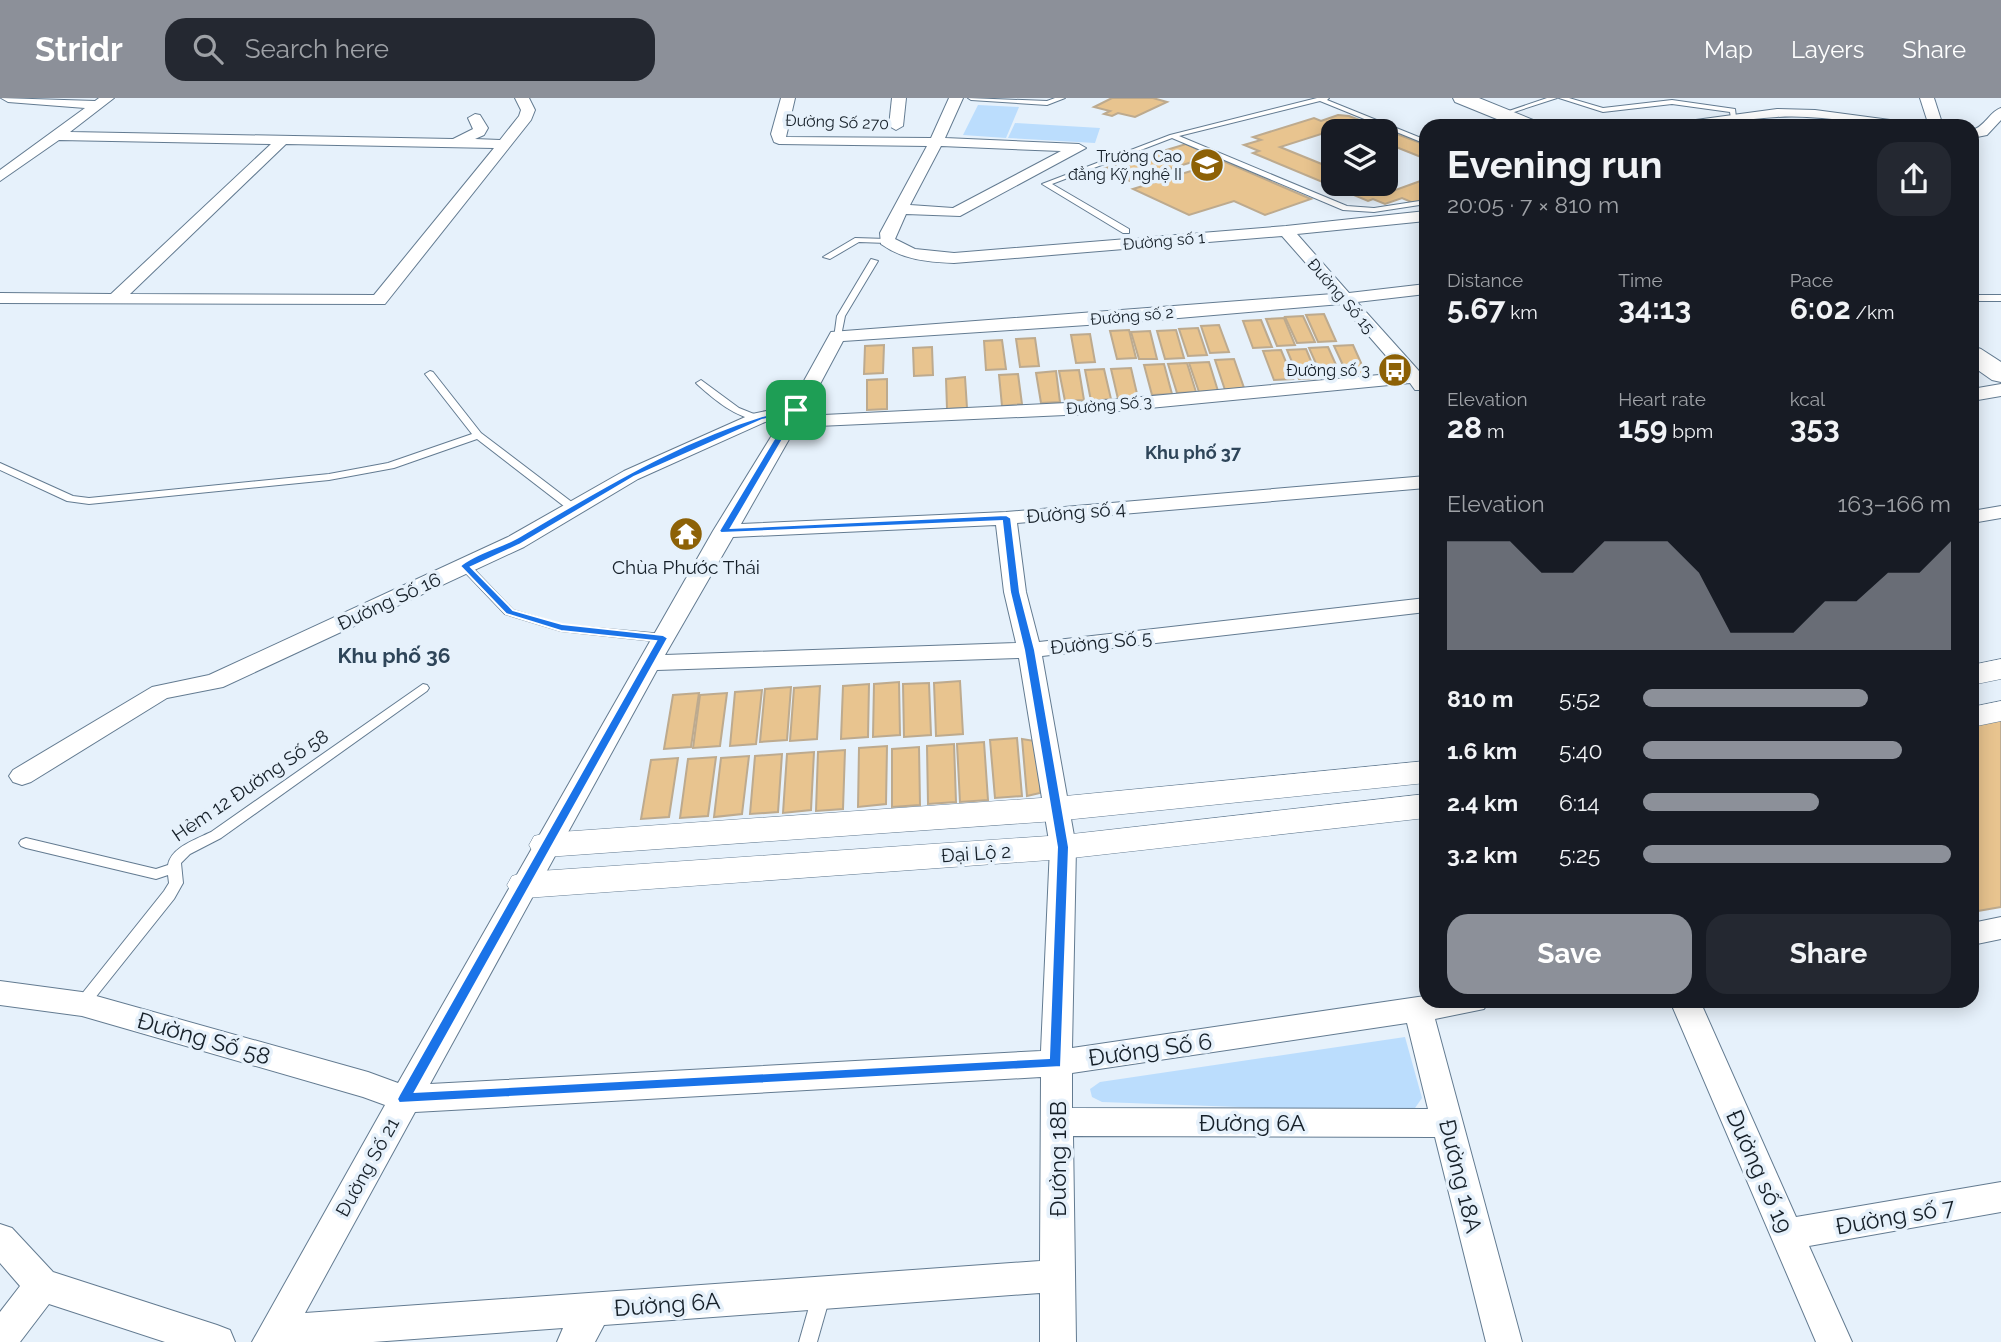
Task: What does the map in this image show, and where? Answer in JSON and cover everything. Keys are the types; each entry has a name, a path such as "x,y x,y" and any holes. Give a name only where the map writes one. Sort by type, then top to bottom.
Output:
{"main road":[{"path":"1462,98 1515,119"}],"street":[{"path":"8,98 102,101"},
{"path":"0,299 379,300 526,117 528,110 522,98"},
{"name":"Đường Số 270","path":"788,98 778,130 779,139 936,142"},
{"path":"896,126 899,98"},
{"path":"894,246 888,233 956,98"},
{"path":"1927,98 1934,119"},
{"path":"0,177 102,101"},
{"path":"1979,133 2001,112"},
{"path":"1712,119 1730,115 1777,113 1860,115 1876,119"},
{"path":"455,143 479,132 481,128 475,118"},
{"path":"1979,135 2001,139"},
{"path":"55,136 503,144"},
{"path":"115,299 283,140"},
{"path":"901,209 955,213 1079,148 936,142"},
{"name":"Đường số 1","path":"894,246 924,256 954,258 1286,232 1419,217"},
{"name":"Đường Số 15","path":"1286,232 1344,299 1419,378"},
{"name":"Đường số 2","path":"838,336 1344,299 1419,290"},
{"name":"Đường Số 21","path":"273,1337 546,845 838,336"},
{"name":"Đường Số 3","path":"793,416 1087,408 1419,381"},
{"path":"1979,394 2001,390"},
{"name":"Đường Số 16","path":"22,776 160,692 215,682 516,542 631,475 759,418 793,416"},
{"name":"Đường số 4","path":"724,531 1006,518 1419,483"},
{"path":"1979,516 2001,512"},
{"name":"Đường 18B","path":"1006,518 1015,592 1029,650 1063,847 1056,1063 1058,1342"},
{"name":"Đường Số 5","path":"649,663 1029,650 1419,607"},
{"path":"1979,673 2001,668"},
{"path":"1979,716 2001,711"},
{"name":"Đại Lộ 2","path":"546,845 1055,809 1419,773"},
{"name":"Đại Lộ 2","path":"525,885 1063,847 1419,807"},
{"path":"1979,933 2001,928"},
{"name":"Đường Số 58","path":"0,993 82,1004 368,1084 404,1099"},
{"name":"Đường Số 6","path":"404,1099 1056,1063 1425,1008"},
{"name":"Đường số 19","path":"1688,1008 1834,1342"},
{"name":"Đường 18A","path":"1418,1009 1504,1342"},
{"name":"Đường 6A","path":"1056,1122 1447,1123"},
{"name":"Đường số 7","path":"1788,1234 2001,1198"},
{"path":"0,1239 42,1285 217,1342"},
{"name":"Đường 6A","path":"273,1337 594,1309 1058,1276"},
{"path":"0,1340 42,1285"},
{"path":"575,1342 594,1309"}],"lane":[{"path":"971,98 1047,103 1062,98"},
{"path":"1503,114 1553,98"},
{"path":"1562,98 1602,110 1660,102 1704,106 1730,115"},
{"path":"1730,115 1735,98"},
{"path":"1126,231 1046,184 1172,136 1323,99 1419,139"},
{"path":"1704,106 1730,115"},
{"path":"1172,136 1346,208 1374,210 1419,203"},
{"path":"827,257 858,240 894,246"},
{"path":"838,336 841,316 874,261"},
{"path":"1979,296 2001,296"},
{"path":"430,374 478,435 573,509"},
{"path":"701,383 734,408 750,417 759,418"},
{"path":"0,466 71,499 89,501 329,477 390,466 478,435"},
{"path":"465,566 509,612 561,628 663,638"},
{"name":"Hẻm 12 Đường Số 58","path":"82,1004 169,895 176,883 174,862 185,851 216,835 423,688"},
{"path":"26,843 156,874 175,868"},
{"path":"808,1342 822,1293"}],"shaded area":[{"path":"978,105 1019,107 1006,138 963,135"},
{"path":"1015,123 1100,128 1095,143 1008,138"},
{"path":"1405,1037 1422,1098 1415,1108 1401,1113 1102,1102 1092,1097 1090,1089 1100,1082"}],"building":[{"path":"1112,98 1153,98 1167,102 1135,117 1118,113 1112,116 1104,114 1110,111 1094,107"},
{"path":"1338,115 1357,119 1327,119"},
{"path":"1314,118 1321,121 1321,134 1280,147 1321,164 1321,181 1253,153 1259,151 1244,145 1261,140 1253,137"},
{"path":"1398,134 1419,142 1419,156 1398,148"},
{"path":"1186,144 1212,156 1130,181 1103,169"},
{"path":"1223,161 1311,199 1265,215 1234,201 1189,215 1133,189"},
{"path":"1419,182 1419,203 1416,204 1402,198 1385,204 1373,199 1368,201 1356,196 1398,196 1398,189"},
{"path":"1324,314 1336,341 1318,342 1306,315"},
{"path":"1303,316 1315,342 1297,343 1285,317"},
{"path":"1284,318 1295,345 1277,346 1266,319"},
{"path":"1261,320 1272,347 1253,348 1243,321"},
{"path":"1219,325 1229,352 1210,353 1201,326"},
{"path":"1198,328 1207,355 1188,356 1179,329"},
{"path":"1129,330 1136,358 1117,359 1110,331"},
{"path":"1176,330 1184,358 1165,359 1157,331"},
{"path":"1150,331 1157,359 1139,359 1131,332"},
{"path":"1090,334 1095,362 1076,363 1071,335"},
{"path":"1035,338 1039,366 1020,367 1016,339"},
{"path":"1002,340 1006,369 986,370 984,341"},
{"path":"884,345 883,373 864,374 865,346"},
{"path":"1353,345 1366,374 1347,374 1334,346"},
{"path":"932,347 933,375 914,376 913,348"},
{"path":"1328,347 1341,376 1322,377 1309,348"},
{"path":"1306,349 1318,378 1299,379 1287,350"},
{"path":"1281,350 1293,379 1274,380 1263,351"},
{"path":"1234,359 1244,388 1225,390 1215,360"},
{"path":"1209,362 1218,391 1199,392 1189,363"},
{"path":"1187,363 1196,392 1177,393 1168,364"},
{"path":"1164,364 1172,394 1152,395 1144,365"},
{"path":"1131,368 1138,398 1118,399 1111,369"},
{"path":"1104,369 1111,399 1091,401 1085,370"},
{"path":"1079,370 1084,400 1065,401 1059,371"},
{"path":"1056,371 1060,402 1041,403 1036,373"},
{"path":"1018,374 1022,404 1002,406 999,375"},
{"path":"965,377 967,408 947,409 946,379"},
{"path":"887,379 887,409 867,410 867,380"},
{"path":"960,681 963,734 936,736 934,683"},
{"path":"899,682 900,735 873,737 874,684"},
{"path":"929,683 931,735 904,737 903,684"},
{"path":"869,684 868,737 841,739 843,686"},
{"path":"820,686 817,739 790,741 794,688"},
{"path":"791,687 787,740 760,742 765,689"},
{"path":"762,690 756,744 730,746 735,692"},
{"path":"699,693 691,747 664,749 673,695"},
{"path":"727,693 720,746 693,748 700,695"},
{"path":"2001,716 2001,907 1979,911 1979,721"},
{"path":"1017,738 1022,796 995,798 990,740"},
{"path":"1022,739 1041,742 1040,793 1027,796"},
{"path":"984,742 988,800 960,802 957,744"},
{"path":"954,744 956,802 928,804 927,746"},
{"path":"887,746 886,804 858,807 859,748"},
{"path":"919,747 920,805 892,807 892,749"},
{"path":"845,750 843,809 816,811 818,752"},
{"path":"814,752 811,810 783,813 787,754"},
{"path":"782,754 778,812 750,814 755,756"},
{"path":"749,756 742,814 714,817 721,758"},
{"path":"716,757 708,816 680,818 688,759"},
{"path":"678,758 669,817 641,819 651,760"}],"place":[{"name":"Trường Cao đẳng Kỹ nghệ II","path":"1207,165"},
{"name":"Đường số 3","path":"1395,370"},
{"name":"Chùa Phước Thái","path":"686,534"}],"district":[{"name":"Khu phố 37","path":"1193,452"},
{"name":"Khu phố 36","path":"394,655"}],"route":[{"path":"796,410 724,531 1006,518 1015,592 1029,650 1063,847 1056,1063 404,1099 663,638 561,628 509,612 465,566 516,542 631,475 759,418 796,410"}]}
